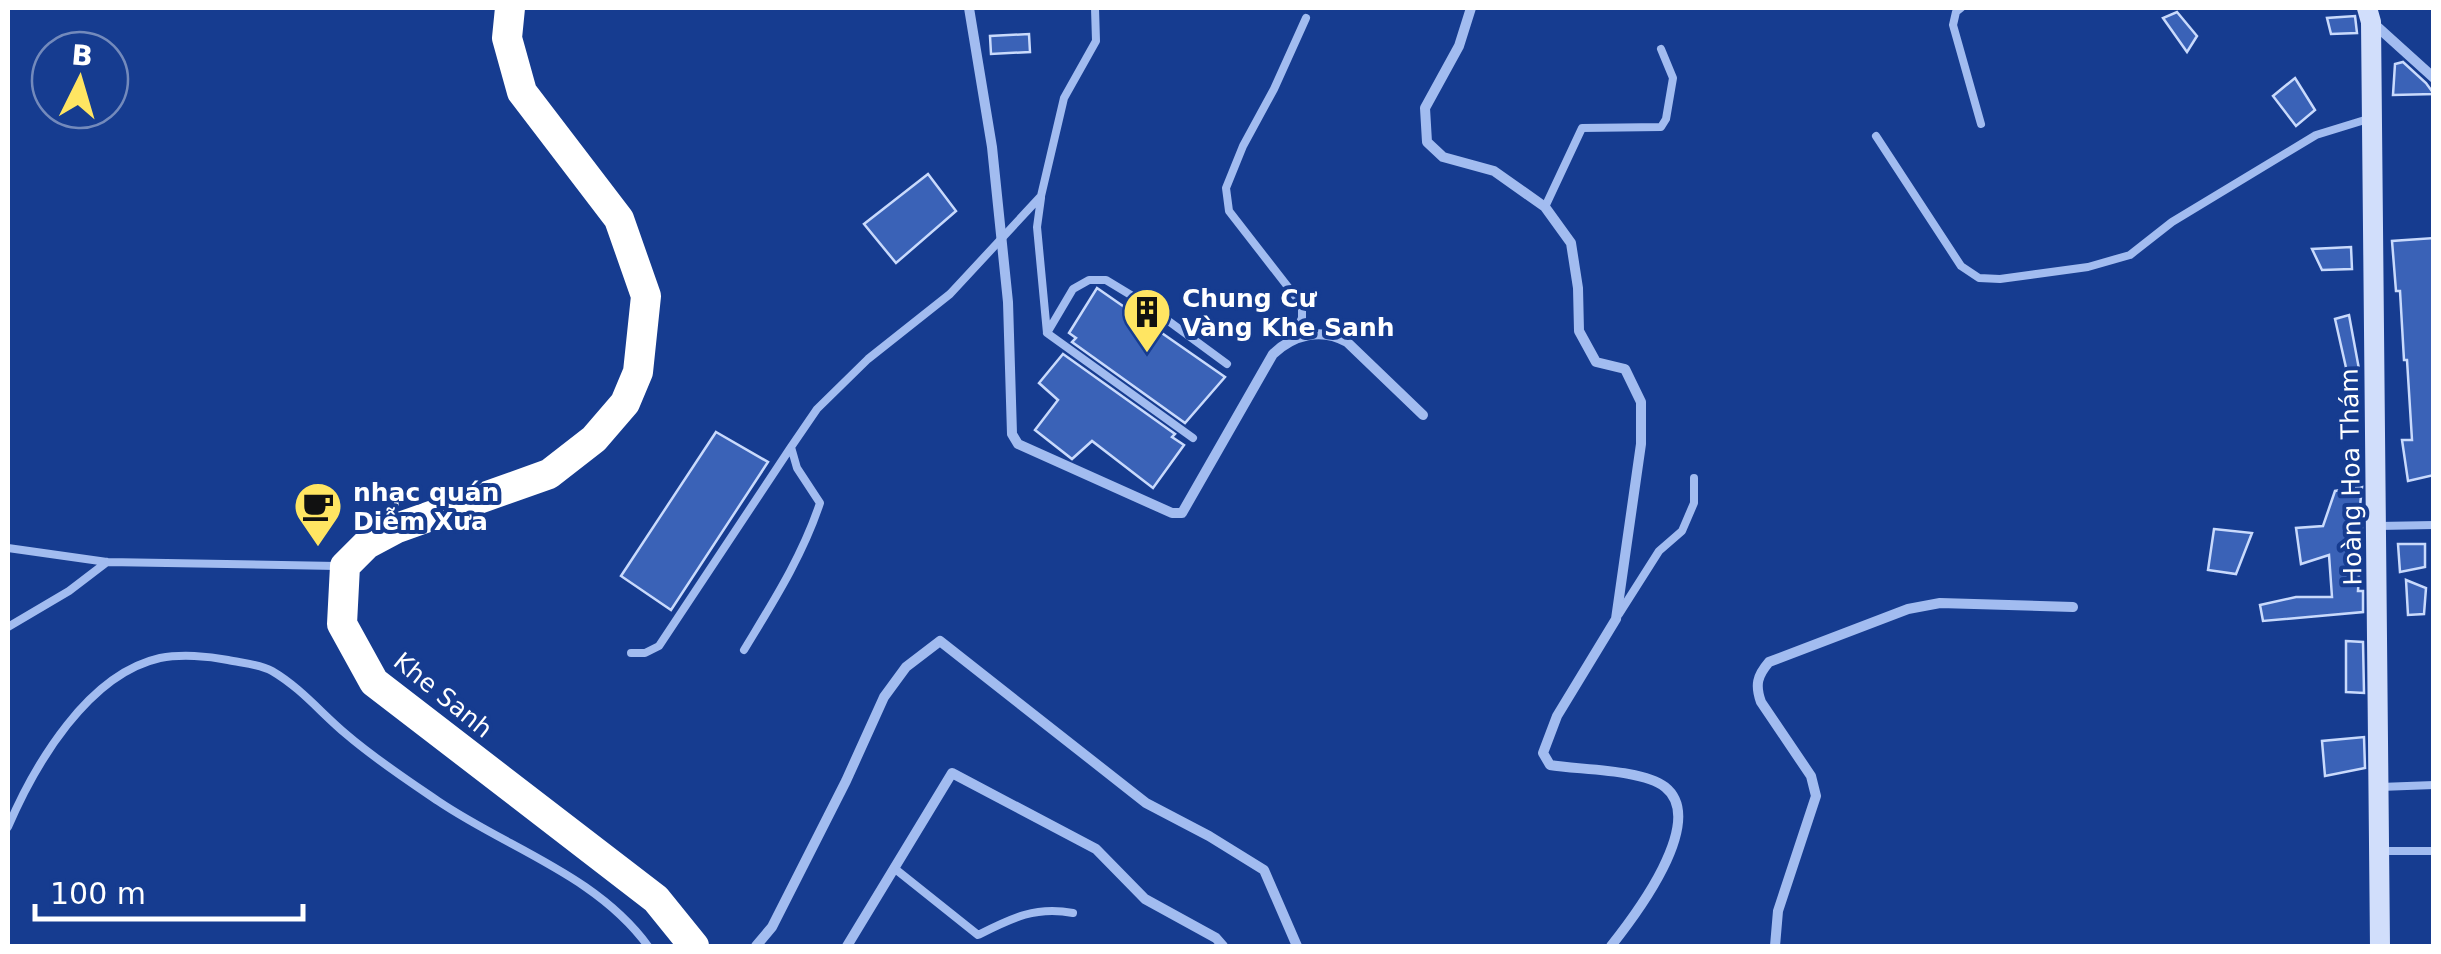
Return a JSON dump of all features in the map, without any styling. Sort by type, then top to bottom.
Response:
[{"type":"highway","points":[[345,566],[366,544],[396,528],[549,474],[594,439],[625,404],[638,372],[646,296],[619,219],[522,92],[507,38],[510,8]]},
{"type":"highway","name":"Khe Sanh","points":[[345,566],[342,624],[374,682],[656,898],[694,946]]},
{"type":"street","points":[[969,8],[992,147],[1002,236],[1012,434],[1018,444],[1172,513],[1182,514],[1266,364],[1294,337],[1331,335],[1346,342],[1423,416]]},
{"type":"street","points":[[1471,8],[1459,46],[1424,108],[1427,142],[1444,157],[1494,171],[1546,207],[1571,243],[1579,331],[1596,362],[1624,369],[1641,402],[1640,444],[1616,619],[1557,716],[1543,752],[1550,765],[1634,775],[1664,786],[1674,799],[1677,819],[1669,861],[1612,946]]},
{"type":"street","points":[[2369,15],[2434,78]]},
{"type":"street","name":"Hoàng Hoa Thám","points":[[2369,15],[2380,946]]},
{"type":"street","points":[[1774,946],[1778,911],[1816,796],[1811,776],[1756,689],[1758,675],[1769,662],[1908,609],[1940,603],[2073,608]]},
{"type":"street","points":[[756,946],[772,928],[884,697],[906,667],[940,641],[1146,803],[1264,870],[1298,946]]},
{"type":"street","points":[[847,946],[952,773],[1096,848],[1145,900],[1216,938],[1222,946]]},
{"type":"lane","points":[[1095,8],[1096,40],[1064,98],[1041,196],[1037,226],[1047,333],[1193,438]]},
{"type":"lane","points":[[1961,8],[1953,25],[1981,124]]},
{"type":"lane","points":[[1294,337],[1302,318],[1302,305],[1229,211],[1226,188],[1242,146],[1274,90],[1306,18]]},
{"type":"lane","points":[[1546,207],[1582,128],[1661,127],[1666,120],[1674,78],[1661,49]]},
{"type":"lane","points":[[1876,136],[1962,266],[1980,278],[2000,278],[2088,268],[2130,255],[2172,222],[2316,135],[2372,118]]},
{"type":"lane","points":[[631,653],[645,653],[659,646],[817,409],[868,359],[950,294],[1041,196]]},
{"type":"lane","points":[[1047,333],[1073,289],[1090,280],[1106,280],[1144,302],[1227,364]]},
{"type":"lane","points":[[744,650],[807,543],[820,503],[796,468],[792,446]]},
{"type":"lane","points":[[1616,619],[1659,551],[1682,531],[1694,503],[1694,478]]},
{"type":"lane","points":[[2377,526],[2434,525]]},
{"type":"lane","points":[[8,548],[107,562],[345,566]]},
{"type":"lane","points":[[8,627],[69,591],[107,562]]},
{"type":"lane","points":[[8,826],[42,761],[80,708],[114,679],[160,658],[210,656],[267,668],[298,688],[346,734],[442,804],[596,893],[648,946]]},
{"type":"lane","points":[[2380,787],[2434,785]]},
{"type":"lane","points":[[2381,850],[2434,851]]},
{"type":"lane","points":[[894,868],[978,935],[1015,917],[1050,909],[1073,914]]},
{"type":"building","points":[[2177,12],[2197,36],[2187,52],[2163,18]]},
{"type":"building","points":[[2355,16],[2357,33],[2331,34],[2327,18]]},
{"type":"building","points":[[1029,34],[1030,52],[991,54],[990,36]]},
{"type":"building","points":[[2403,62],[2434,94],[2393,95],[2395,64]]},
{"type":"building","points":[[2295,78],[2315,110],[2296,126],[2273,96]]},
{"type":"building","points":[[928,174],[956,211],[896,263],[864,224]]},
{"type":"building","points":[[2434,238],[2434,475],[2408,481],[2402,440],[2412,440],[2407,360],[2392,241]]},
{"type":"building","points":[[2351,247],[2352,269],[2322,270],[2312,249]]},
{"type":"building","name":"Chung Cư Vàng Khe Sanh","points":[[1097,288],[1225,377],[1185,423],[1072,342],[1076,338],[1069,333]]},
{"type":"building","points":[[2349,315],[2359,369],[2347,372],[2335,319]]},
{"type":"building","points":[[1063,354],[1175,434],[1172,437],[1184,445],[1153,488],[1092,441],[1072,459],[1035,430],[1058,400],[1039,383]]},
{"type":"building","points":[[716,432],[768,462],[671,610],[621,576]]},
{"type":"building","points":[[2362,487],[2358,591],[2363,591],[2363,612],[2263,621],[2260,605],[2296,597],[2332,597],[2329,555],[2301,564],[2296,528],[2323,526],[2335,491]]},
{"type":"building","points":[[2214,529],[2252,533],[2236,574],[2208,570]]},
{"type":"building","points":[[2398,544],[2425,544],[2425,567],[2400,572]]},
{"type":"building","points":[[2406,580],[2426,588],[2424,614],[2408,615]]},
{"type":"building","points":[[2346,641],[2363,642],[2364,693],[2346,692]]},
{"type":"building","points":[[2364,737],[2365,768],[2325,776],[2322,741]]},
{"type":"place","name":"Chung Cư Vàng Khe Sanh","points":[[1147,354]]},
{"type":"place","name":"nhạc quán Diễm Xưa","points":[[318,548]]}]
